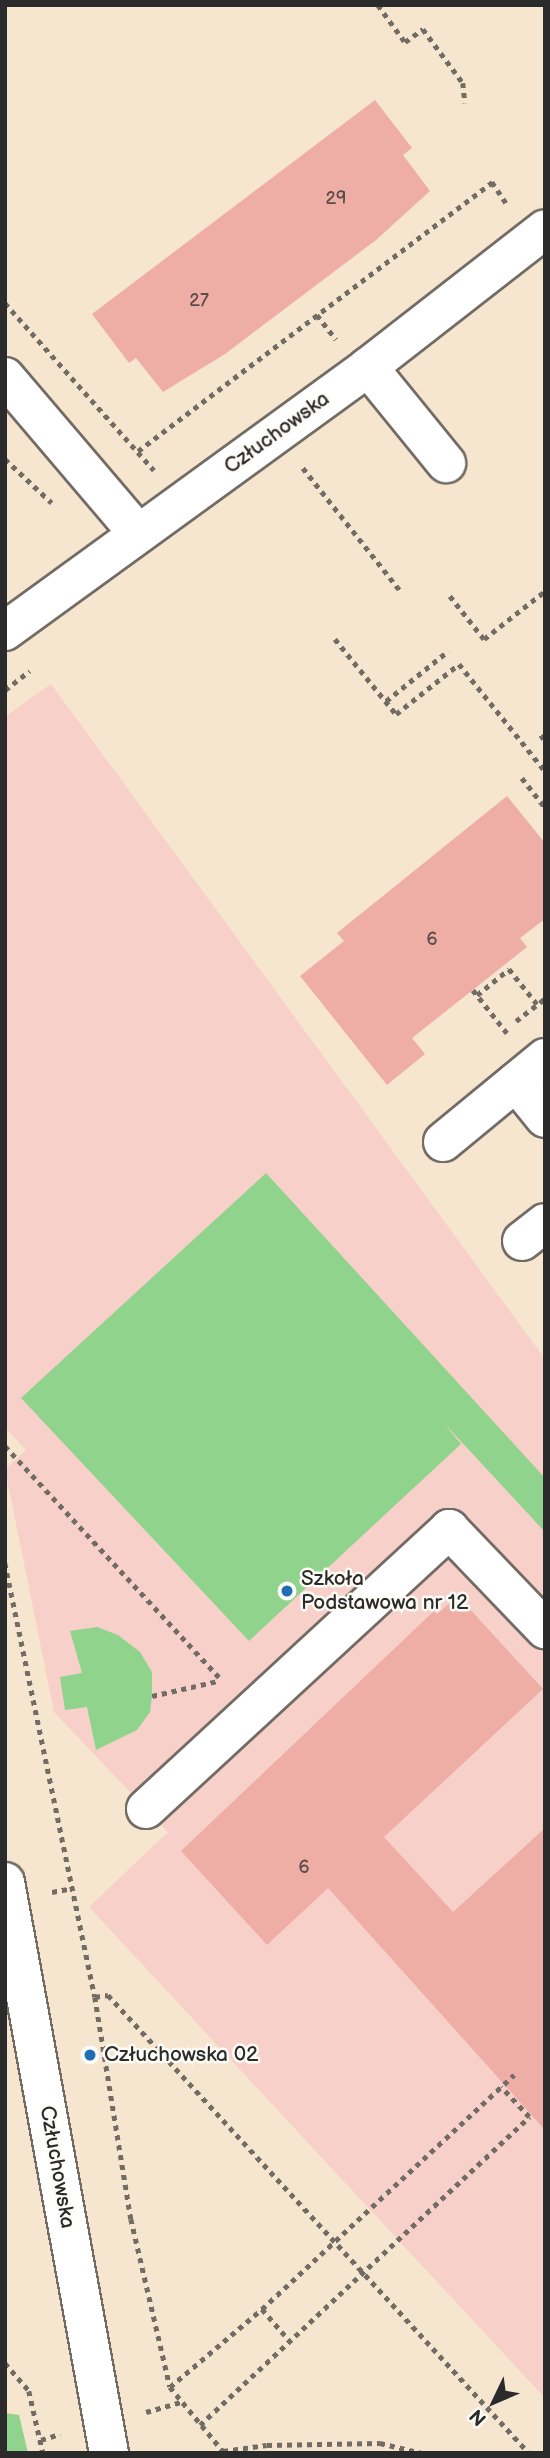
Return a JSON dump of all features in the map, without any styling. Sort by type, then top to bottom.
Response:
[{"type":"street","name":"Człuchowska","points":[[5,631],[138,533],[355,358],[545,229]]},
{"type":"street","points":[[355,358],[446,463]]},
{"type":"street","points":[[5,377],[138,533]]},
{"type":"street","points":[[443,1142],[531,1069],[545,1118]]},
{"type":"street","points":[[146,1809],[449,1529],[545,1629]]},
{"type":"street","name":"Człuchowska","points":[[5,1882],[109,2453]]},
{"type":"path","points":[[378,5],[405,42],[423,29],[463,83],[466,103]]},
{"type":"path","points":[[138,451],[492,182],[510,211]]},
{"type":"path","points":[[5,303],[159,476]]},
{"type":"path","points":[[317,315],[355,358]]},
{"type":"path","points":[[302,467],[402,593]]},
{"type":"path","points":[[450,596],[484,639],[545,591]]},
{"type":"path","points":[[335,639],[396,714],[459,664],[545,772]]},
{"type":"path","points":[[386,702],[448,651]]},
{"type":"path","points":[[541,735],[545,741]]},
{"type":"path","points":[[522,778],[545,807]]},
{"type":"path","points":[[531,1069],[475,992],[509,969],[537,1004]]},
{"type":"path","points":[[505,1030],[545,998]]},
{"type":"path","points":[[5,1446],[250,1711]]},
{"type":"path","points":[[5,1563],[95,1997],[131,2219],[170,2387],[223,2451],[366,2443],[422,2453]]},
{"type":"path","points":[[152,1696],[222,1679]]},
{"type":"path","points":[[95,1997],[108,1995],[529,2453]]},
{"type":"path","points":[[170,2387],[262,2309],[514,2075]]},
{"type":"path","points":[[200,2425],[529,2117],[501,2087]]},
{"type":"path","points":[[262,2309],[289,2340]]},
{"type":"path","points":[[5,2363],[29,2391],[43,2453]]},
{"type":"shaded area","name":"Szkoła Podstawowa nr 12","points":[[51,684],[545,1359],[545,2398],[89,1907],[168,1832],[54,1712],[5,1469],[26,1450],[5,1427],[5,717]]},
{"type":"green space","points":[[266,1173],[545,1478],[545,1532],[443,1422],[461,1444],[249,1641],[21,1398]]},
{"type":"green space","points":[[97,1627],[118,1635],[140,1652],[152,1672],[152,1696],[150,1712],[137,1730],[96,1750],[87,1707],[65,1710],[60,1677],[82,1673],[70,1631]]},
{"type":"green space","points":[[5,2413],[19,2415],[28,2453],[5,2453]]},
{"type":"building","points":[[375,100],[412,148],[403,155],[430,191],[376,240],[225,354],[163,392],[136,358],[129,363],[92,314]]},
{"type":"building","points":[[507,796],[545,843],[545,919],[520,938],[527,947],[412,1038],[425,1054],[387,1085],[300,976],[344,941],[337,933]]},
{"type":"building","points":[[458,1596],[543,1689],[384,1837],[453,1912],[545,1828],[545,2130],[328,1888],[267,1945],[181,1851],[434,1611],[437,1614]]},
{"type":"place","name":"Szkoła Podstawowa nr 12","points":[[287,1591]]},
{"type":"place","name":"Człuchowska 02","points":[[90,2055]]}]
